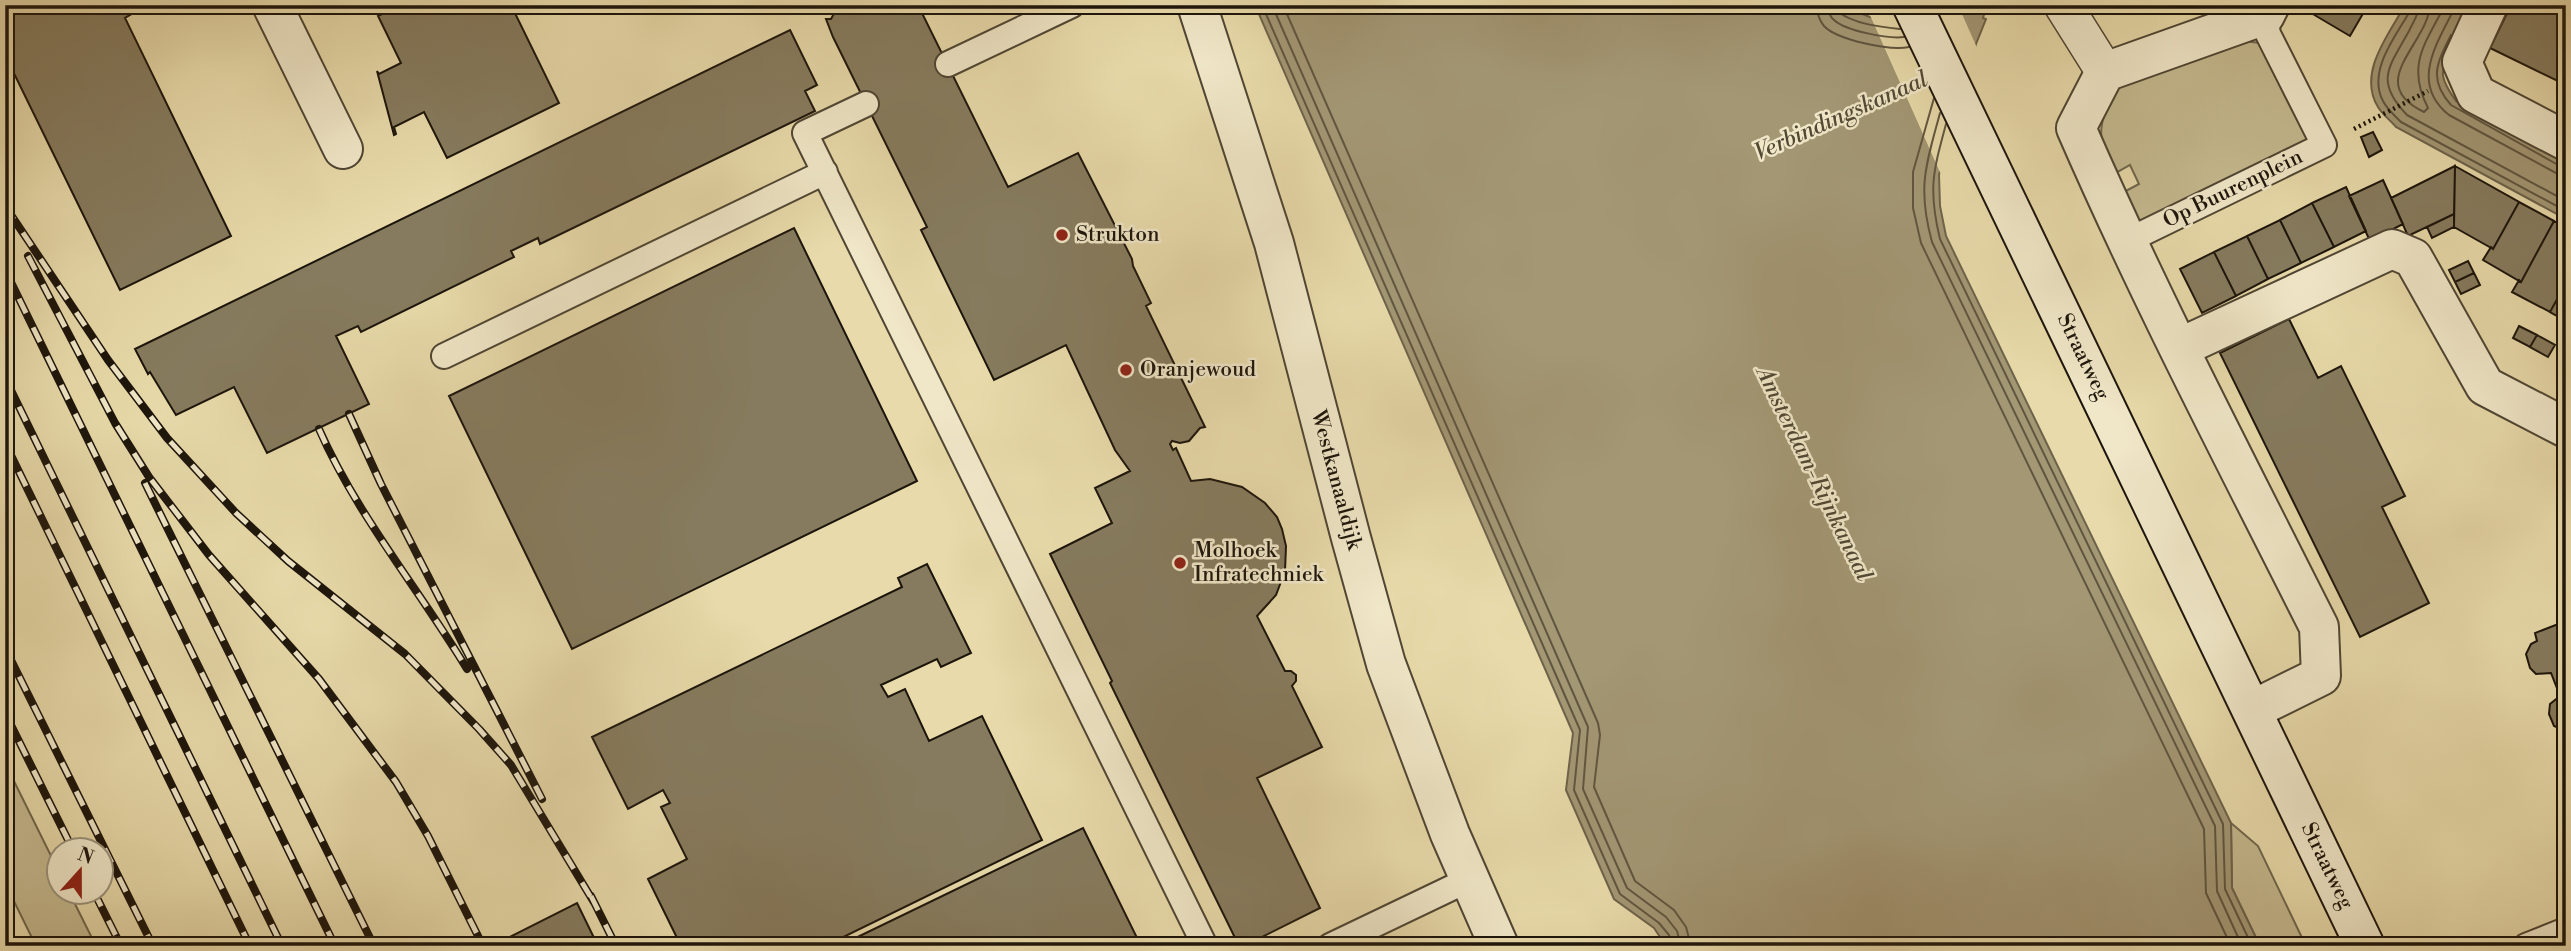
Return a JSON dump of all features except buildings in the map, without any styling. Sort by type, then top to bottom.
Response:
[{"type":"street","points":[[272,5],[343,149]]},
{"type":"street","name":"Westkanaaldijk","points":[[1198,5],[1274,243],[1386,664],[1432,790],[1499,946]]},
{"type":"street","name":"Straatweg","points":[[1912,5],[2365,946]]},
{"type":"street","points":[[2063,5],[2105,72],[2076,128],[2179,348],[2319,627],[2321,676],[2252,710]]},
{"type":"street","points":[[2488,5],[2462,62],[2476,94],[2566,141]]},
{"type":"street","name":"Op Buurenplein","points":[[2105,72],[2267,10]]},
{"type":"street","points":[[2179,348],[2392,249],[2413,258],[2485,386],[2566,428]]},
{"type":"lane","points":[[948,65],[1072,5]]},
{"type":"lane","name":"Op Buurenplein","points":[[2134,255],[2324,145],[2268,34],[2267,10]]},
{"type":"lane","points":[[866,104],[805,134],[1205,946]]},
{"type":"lane","points":[[444,356],[825,172]]},
{"type":"lane","points":[[1330,946],[1470,879]]},
{"type":"lane","points":[[2526,946],[2566,930]]},
{"type":"path","points":[[2379,116],[2435,87]]},
{"type":"shaded area","points":[[2244,41],[2260,43],[2313,140],[2144,222],[2135,219],[2122,193],[2139,184],[2130,165],[2112,175],[2102,140],[2103,120],[2111,99],[2119,87]]},
{"type":"shaded area","points":[[5,763],[46,846],[46,906],[76,906],[96,946],[36,946],[5,883]]},
{"type":"shaded area","points":[[2231,823],[2258,846],[2306,946],[2260,946],[2232,888]]},
{"type":"water","points":[[1255,5],[1839,5],[1870,17],[1900,22],[1935,5],[1987,5],[1983,18],[1986,19],[1976,44],[1939,175],[1940,206],[1946,236],[2231,823],[2232,888],[2260,946],[1666,946],[1654,928],[1614,899],[1566,790],[1573,733]]},
{"type":"water","points":[[2405,5],[2474,5],[2443,69],[2448,90],[2456,101],[2566,161],[2566,219],[2396,127],[2380,110],[2372,94],[2373,67],[2384,41]]},
{"type":"pier","points":[[1930,5],[1958,5],[1978,50],[1943,179],[1869,13],[1900,19]]},
{"type":"railway","points":[[5,206],[108,360],[167,438],[236,513],[288,561],[405,654],[479,729],[511,765],[595,904]]},
{"type":"railway","points":[[28,256],[115,423],[149,477],[209,555],[319,679],[396,782],[428,836],[483,946]]},
{"type":"railway","points":[[5,270],[335,946]]},
{"type":"railway","points":[[5,378],[282,946]]},
{"type":"railway","points":[[349,414],[381,484],[542,799]]},
{"type":"railway","points":[[319,429],[351,491],[467,669]]},
{"type":"railway","points":[[5,443],[250,946]]},
{"type":"railway","points":[[145,483],[374,946]]},
{"type":"railway","points":[[5,648],[153,946]]},
{"type":"railway","points":[[5,713],[66,836]]},
{"type":"railway","points":[[591,896],[616,946]]},
{"type":"railway","points":[[101,906],[121,946]]},
{"type":"place","name":"Strukton","points":[[1062,235]]},
{"type":"place","name":"Oranjewoud","points":[[1126,370]]},
{"type":"place","name":"Molhoek Infratechniek","points":[[1180,563]]},
{"type":"water label","name":"Verbindingskanaal","points":[[1841,116]]},
{"type":"water label","name":"Amsterdam-Rijnkanaal","points":[[1814,474]]}]
